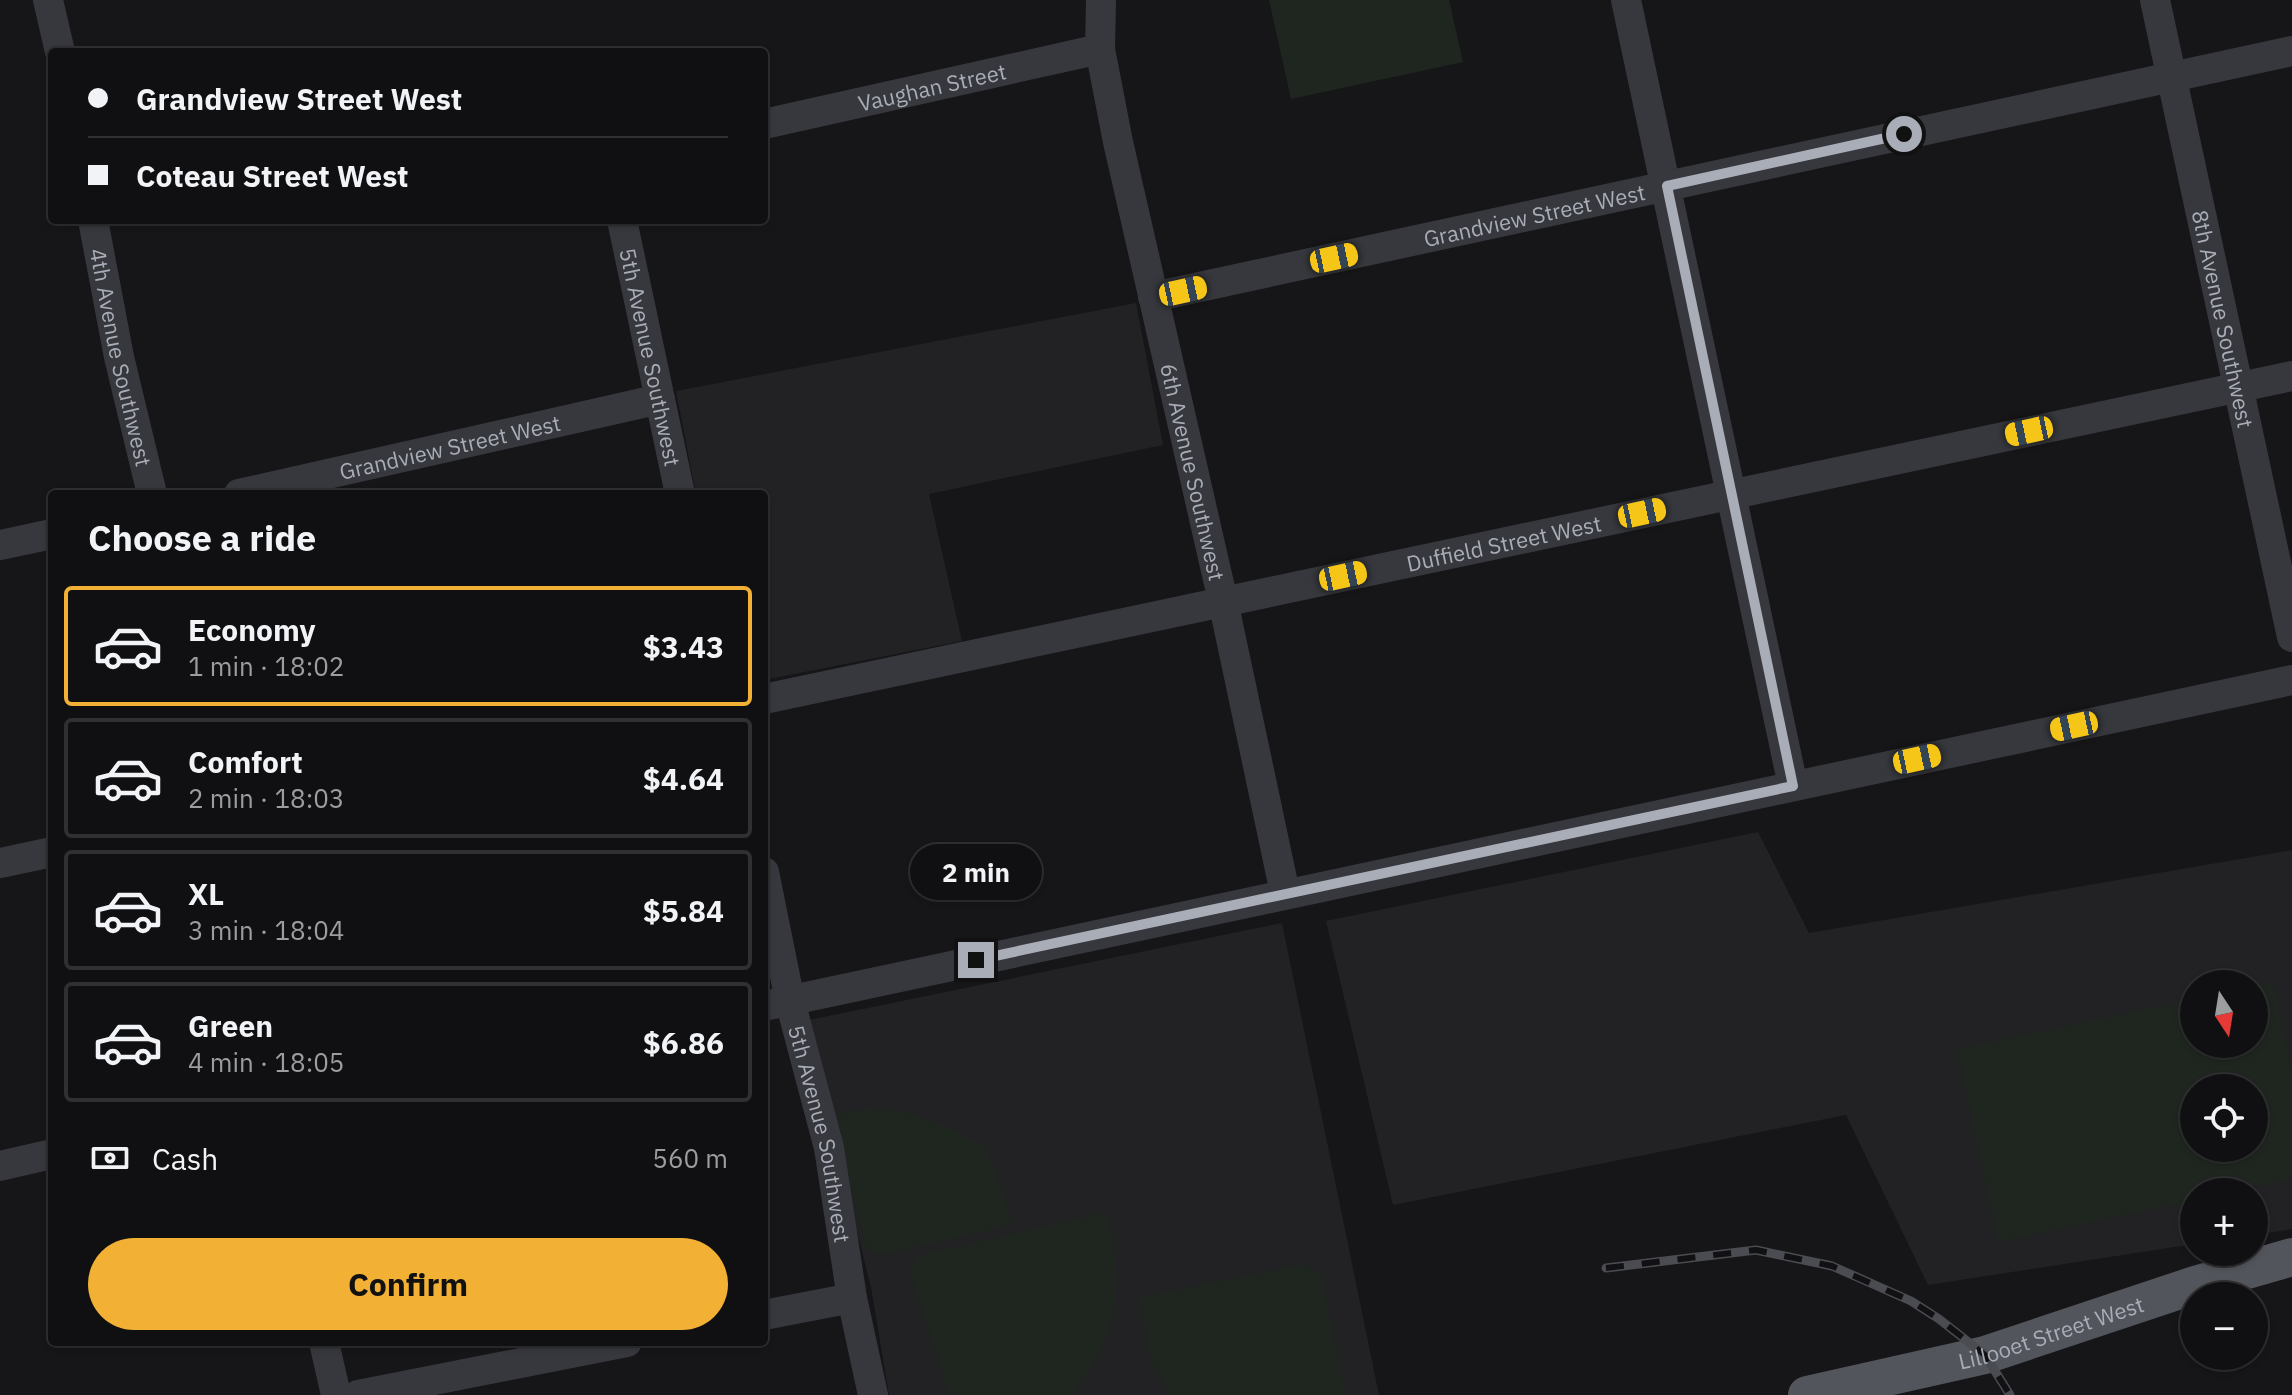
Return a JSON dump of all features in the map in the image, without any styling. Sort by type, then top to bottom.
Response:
[{"type":"main road","name":"Lillooet Street West","points":[[1807,1395],[1985,1355],[2195,1285],[2292,1257]]},
{"type":"street","points":[[48,0],[59,48]]},
{"type":"street","name":"6th Avenue Southwest","points":[[1101,0],[1100,49],[1285,893]]},
{"type":"street","points":[[1626,0],[1793,786]]},
{"type":"street","name":"8th Avenue Southwest","points":[[2155,0],[2292,637]]},
{"type":"street","name":"Vaughan Street","points":[[768,123],[1100,49]]},
{"type":"street","name":"Grandview Street West","points":[[1153,297],[2292,51]]},
{"type":"street","name":"4th Avenue Southwest","points":[[94,224],[119,357],[151,490]]},
{"type":"street","name":"5th Avenue Southwest","points":[[623,224],[679,490]]},
{"type":"street","name":"Duffield Street West","points":[[768,698],[2292,376]]},
{"type":"street","name":"Grandview Street West","points":[[257,490],[660,399]]},
{"type":"street","points":[[0,545],[48,535]]},
{"type":"street","points":[[777,1004],[2292,680]]},
{"type":"street","points":[[0,863],[48,853]]},
{"type":"street","name":"5th Avenue Southwest","points":[[768,913],[777,1004],[829,1148],[852,1298],[873,1395]]},
{"type":"street","points":[[0,1166],[48,1155]]},
{"type":"street","points":[[768,1314],[852,1298]]},
{"type":"street","points":[[325,1346],[336,1395]]},
{"type":"street","points":[[358,1395],[607,1346]]},
{"type":"shaded area","points":[[1269,0],[1449,0],[1463,62],[1291,99]]},
{"type":"shaded area","points":[[1136,303],[1163,445],[929,494],[962,641],[768,679],[768,490],[695,490],[676,391]]},
{"type":"shaded area","points":[[1758,832],[1809,933],[2292,850],[2292,1229],[2268,1233],[2268,1178],[2180,1178],[2180,1246],[1928,1285],[1846,1115],[1393,1205],[1326,921]]},
{"type":"shaded area","points":[[1282,923],[1379,1395],[889,1395],[871,1287],[804,1021]]},
{"type":"shaded area","points":[[2273,982],[2292,1074],[2292,1179],[2268,1184],[2268,1178],[2180,1178],[2180,1203],[1998,1242],[1957,1049],[2180,1002],[2180,1058],[2268,1058],[2268,983]]},
{"type":"shaded area","points":[[869,1108],[906,1113],[945,1125],[984,1146],[1000,1182],[1012,1225],[882,1255],[867,1251],[831,1116]]},
{"type":"shaded area","points":[[1106,1212],[1116,1263],[1114,1308],[1100,1351],[1071,1395],[950,1395],[912,1280],[910,1270],[915,1258]]},
{"type":"shaded area","points":[[1305,1264],[1321,1274],[1345,1395],[1169,1395],[1150,1358],[1140,1297]]},
{"type":"railway","points":[[1606,1268],[1756,1250],[1832,1266],[1911,1301],[1939,1319],[1985,1355],[2010,1395]]},
{"type":"route","points":[[976,960],[1793,786],[1667,186],[1904,134]]}]
